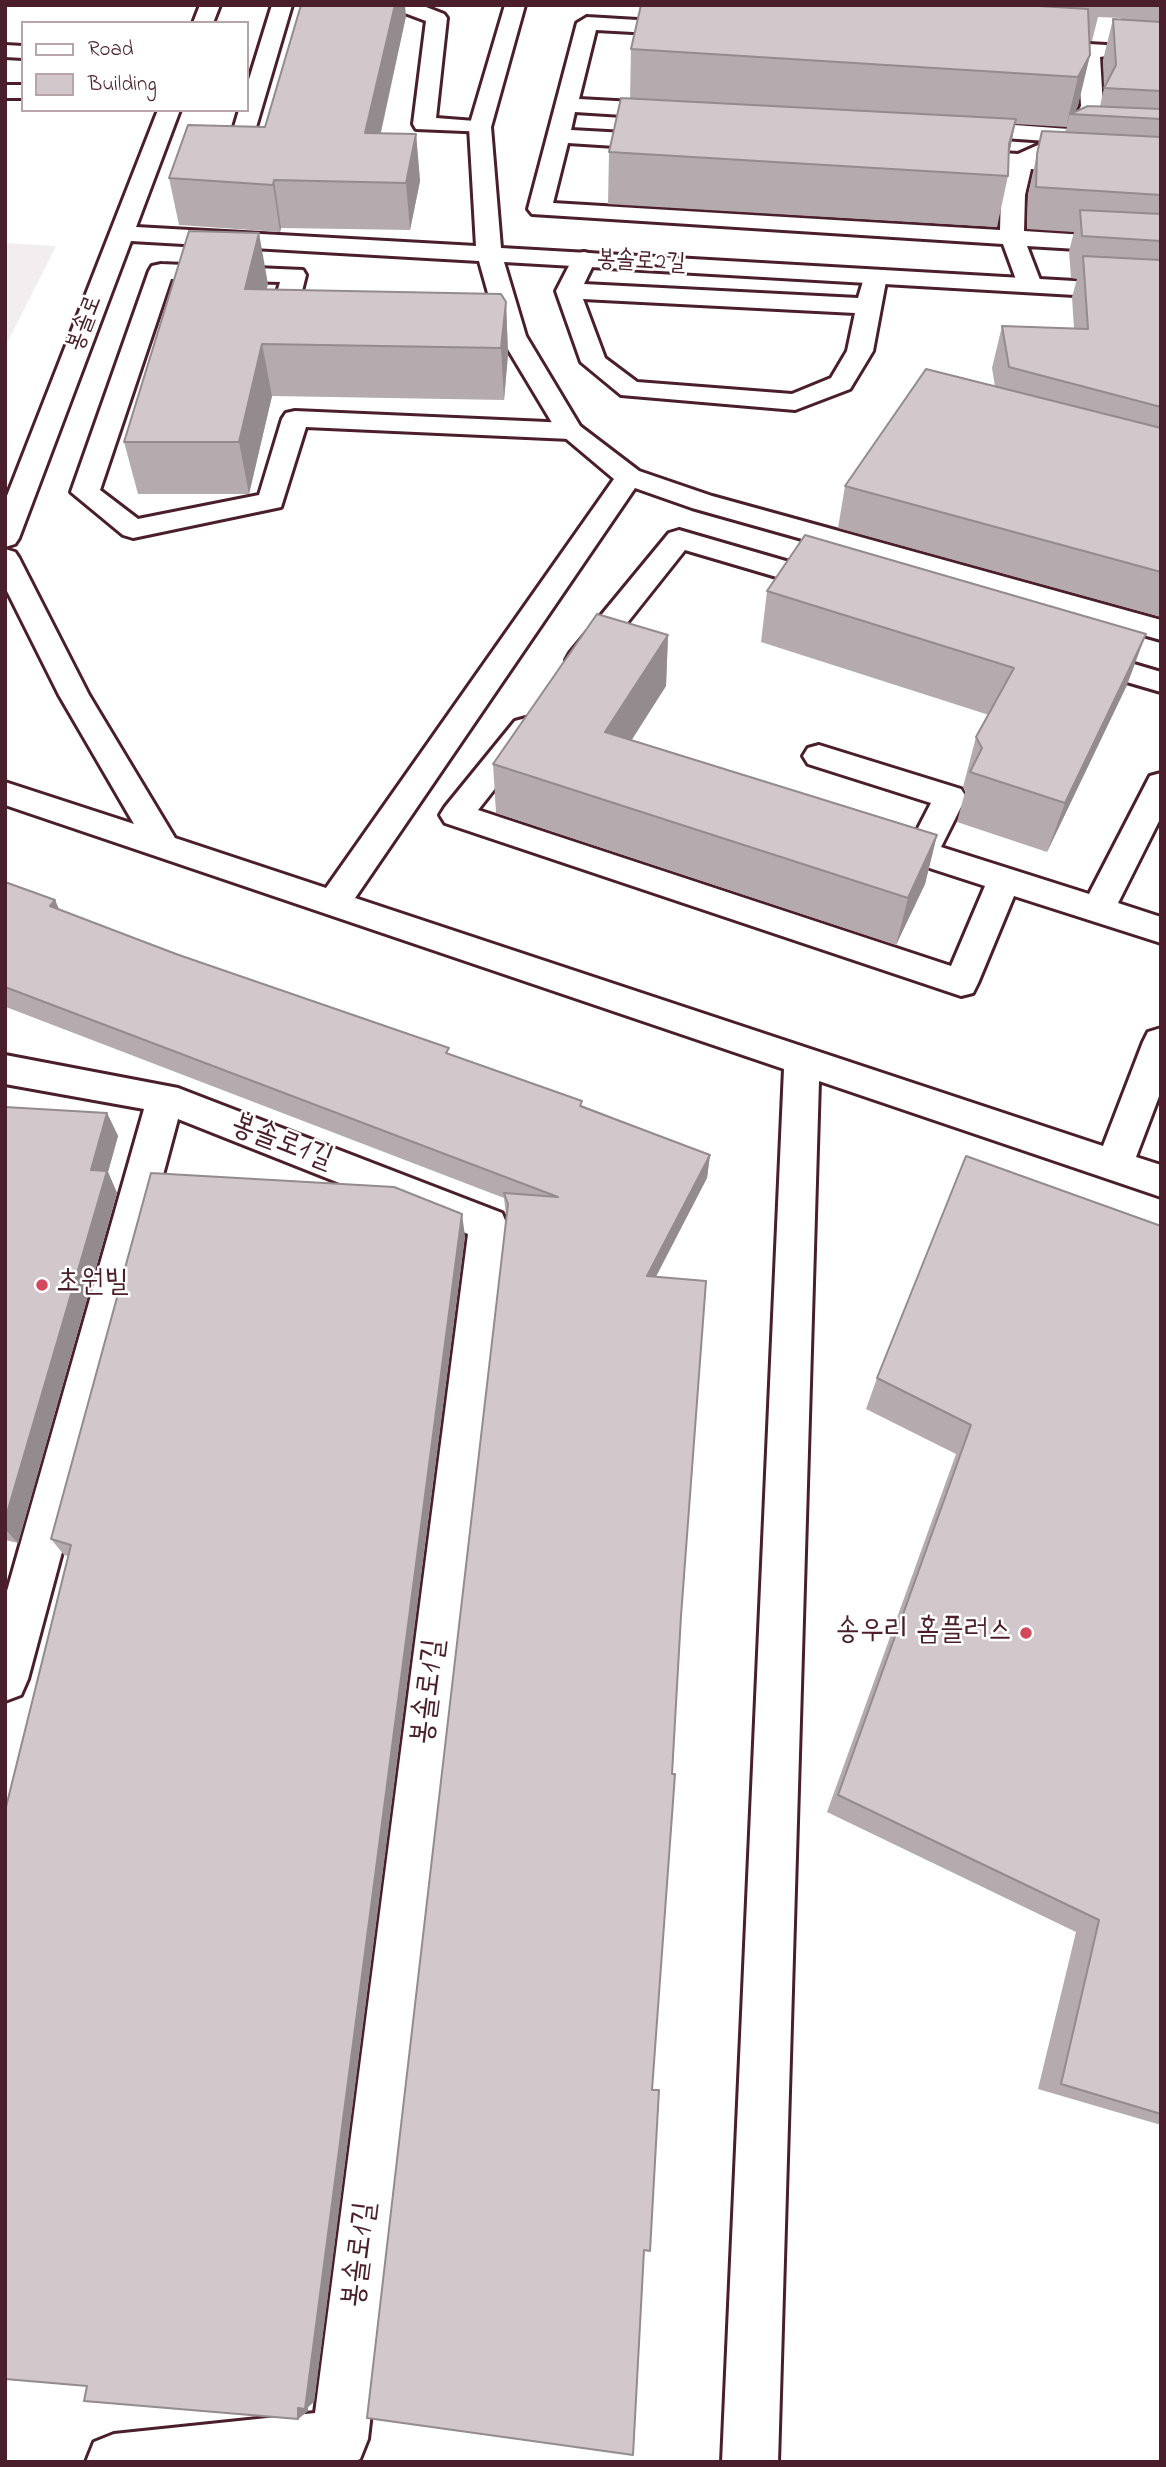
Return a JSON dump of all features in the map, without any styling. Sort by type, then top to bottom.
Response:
[{"type":"street","points":[[238,151],[282,5]]},
{"type":"street","points":[[401,5],[437,18],[424,124],[412,149]]},
{"type":"street","points":[[515,5],[480,127],[489,254],[499,335],[570,431],[629,477],[702,502],[1161,630]]},
{"type":"street","points":[[710,30],[587,23],[540,209],[1161,247]]},
{"type":"street","points":[[1030,285],[1012,238],[1013,195],[1022,161],[1076,135],[1092,106],[1097,51],[1103,24]]},
{"type":"street","points":[[1062,49],[1133,52]]},
{"type":"street","points":[[566,105],[691,112]]},
{"type":"street","name":"봉솔로","points":[[5,538],[168,112]]},
{"type":"street","points":[[424,124],[480,127]]},
{"type":"street","points":[[939,127],[1161,142]]},
{"type":"street","points":[[559,136],[681,143]]},
{"type":"street","points":[[940,157],[1161,170]]},
{"type":"street","name":"봉솔로2길","points":[[121,233],[1161,293]]},
{"type":"street","points":[[584,259],[568,292],[594,362],[630,389],[795,402],[841,383],[860,351],[875,276]]},
{"type":"street","points":[[321,331],[280,330],[294,275],[161,271],[85,492],[133,529],[271,501],[295,419],[570,431]]},
{"type":"street","points":[[568,292],[869,306]]},
{"type":"street","points":[[333,904],[629,477]]},
{"type":"street","points":[[853,591],[679,539],[456,815],[961,983],[1004,880]]},
{"type":"street","points":[[5,558],[74,695],[163,846]]},
{"type":"street","points":[[1054,650],[1161,682]]},
{"type":"street","points":[[819,755],[950,797],[922,853]]},
{"type":"street","points":[[1098,910],[1161,784]]},
{"type":"street","points":[[5,793],[1161,1181]]},
{"type":"street","points":[[857,833],[1161,930]]},
{"type":"street","points":[[1114,1166],[1161,1042]]},
{"type":"street","points":[[750,2462],[802,1060]]},
{"type":"street","name":"봉솔로1길","points":[[5,1069],[164,1098],[488,1225],[340,2439],[114,2462]]},
{"type":"street","points":[[5,1679],[164,1098]]},
{"type":"shaded area","points":[[5,243],[56,246],[5,347]]},
{"type":"building","points":[[301,5],[395,5],[365,133],[416,134],[406,183],[274,180],[273,185],[169,178],[188,125],[265,127]]},
{"type":"building","points":[[641,5],[1023,5],[1088,9],[1090,55],[1078,77],[631,49]]},
{"type":"building","points":[[1113,19],[1161,22],[1161,91],[1104,88],[1116,65]]},
{"type":"building","points":[[621,98],[1016,119],[1009,144],[1008,176],[609,152]]},
{"type":"building","points":[[1088,106],[1161,109],[1161,119],[1070,114]]},
{"type":"building","points":[[1042,131],[1161,137],[1161,195],[1036,187],[1037,154]]},
{"type":"building","points":[[1080,210],[1161,214],[1161,241],[1082,236]]},
{"type":"building","points":[[189,231],[259,233],[245,289],[501,294],[506,302],[501,348],[262,344],[239,442],[124,442]]},
{"type":"building","points":[[1083,256],[1161,260],[1161,407],[1009,367],[1002,326],[1088,329]]},
{"type":"building","points":[[926,369],[1161,428],[1161,572],[845,486]]},
{"type":"building","points":[[805,535],[1146,634],[1065,803],[970,772],[982,748],[976,737],[1014,668],[767,591]]},
{"type":"building","points":[[597,614],[668,635],[605,732],[937,835],[908,898],[493,764]]},
{"type":"building","points":[[5,882],[55,900],[50,906],[176,954],[449,1048],[446,1053],[582,1101],[580,1106],[710,1155],[647,1276],[706,1281],[681,1616],[672,1774],[675,1774],[652,2090],[659,2090],[650,2251],[644,2250],[633,2455],[367,2418],[508,1204],[504,1193],[558,1197],[5,987]]},
{"type":"building","points":[[5,1107],[107,1113],[91,1170],[107,1171],[5,1520]]},
{"type":"building","name":"송우리 홈플러스","points":[[966,1156],[1161,1226],[1161,2114],[1061,2084],[1099,1920],[838,1795],[971,1425],[877,1378]]},
{"type":"building","points":[[151,1173],[394,1187],[462,1214],[305,2409],[298,2408],[298,2419],[84,2401],[87,2386],[5,2379],[5,1811],[71,1545],[51,1539]]},
{"type":"place","name":"초원빌","points":[[42,1285]]},
{"type":"place","name":"송우리 홈플러스","points":[[1026,1633]]}]
